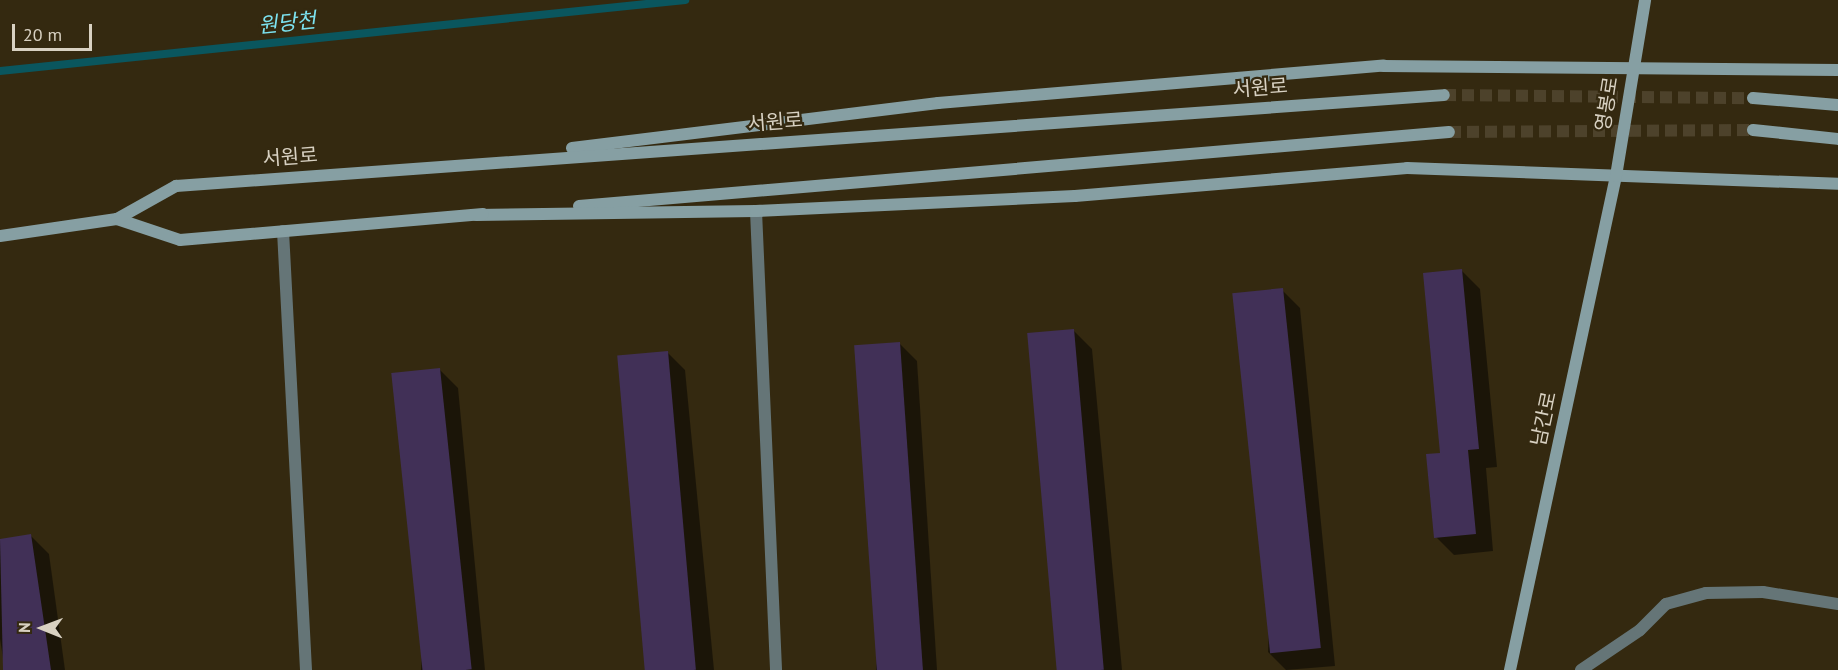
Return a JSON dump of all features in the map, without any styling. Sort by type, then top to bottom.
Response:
[{"type":"main road","name":"영봉로","points":[[1616,176],[1645,0]]},
{"type":"main road","points":[[489,161],[622,141],[938,103],[1372,67],[1838,70]]},
{"type":"main road","name":"서원로","points":[[0,236],[117,219],[176,186],[489,161],[1444,95]]},
{"type":"main road","points":[[1753,98],[1838,105]]},
{"type":"main road","points":[[1753,130],[1838,139]]},
{"type":"main road","name":"서원로","points":[[117,219],[180,240],[1449,132]]},
{"type":"main road","points":[[476,215],[756,211],[1075,196],[1407,168],[1838,184]]},
{"type":"main road","name":"남간로","points":[[1510,670],[1616,176]]},
{"type":"street","points":[[756,211],[776,670]]},
{"type":"street","points":[[283,231],[306,670]]},
{"type":"street","points":[[1581,670],[1640,630],[1666,604],[1706,593],[1763,592],[1838,604]]},
{"type":"building","points":[[1462,269],[1479,449],[1468,450],[1476,534],[1434,538],[1426,454],[1440,453],[1423,273]]},
{"type":"building","points":[[1283,288],[1321,648],[1270,653],[1232,293]]},
{"type":"building","points":[[1074,329],[1104,670],[1057,670],[1027,333]]},
{"type":"building","points":[[900,342],[923,670],[877,670],[854,345]]},
{"type":"building","points":[[668,351],[696,670],[645,670],[617,355]]},
{"type":"building","points":[[440,368],[472,669],[422,670],[391,373]]},
{"type":"building","points":[[31,534],[51,670],[3,670],[0,539]]},
{"type":"waterway","name":"원당천","points":[[0,71],[685,0]]},
{"type":"tunnel","points":[[1444,95],[1753,98]]},
{"type":"tunnel","points":[[1449,132],[1753,130]]}]
